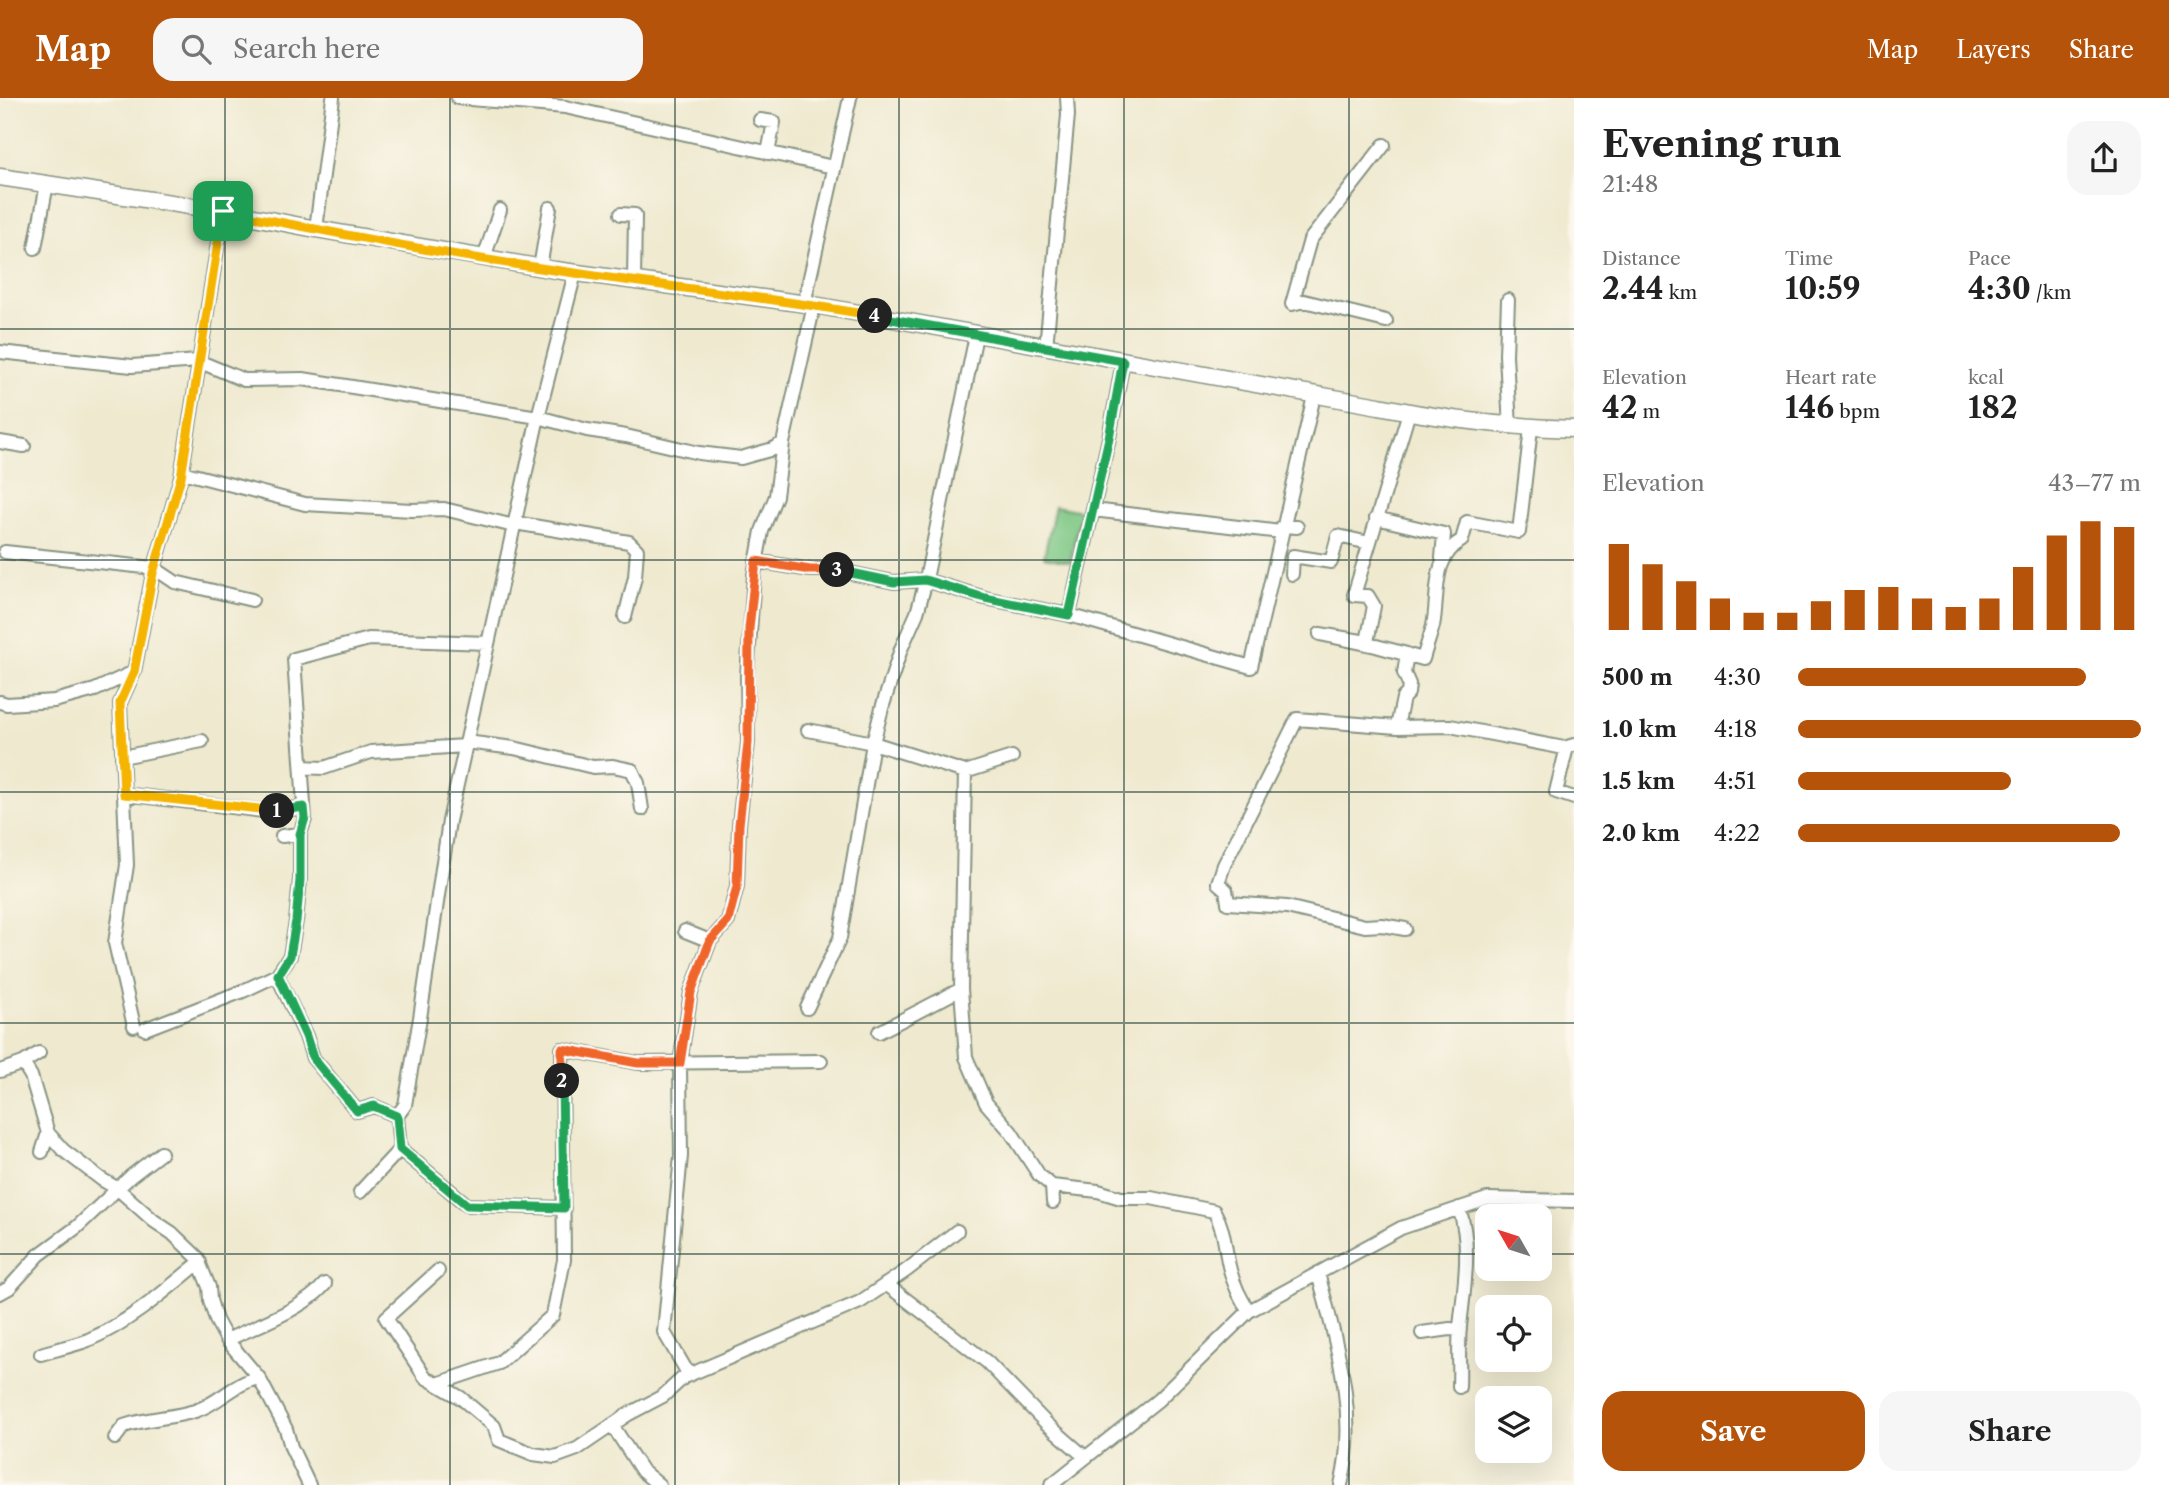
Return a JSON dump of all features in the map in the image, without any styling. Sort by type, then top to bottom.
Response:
[{"type":"main road","points":[[0,177],[223,211],[540,268],[809,304],[1444,419],[1510,427],[1574,429]]},
{"type":"street","points":[[316,229],[333,98]]},
{"type":"street","points":[[458,98],[565,107],[833,167]]},
{"type":"street","points":[[689,1375],[664,1332],[681,1156],[680,1063],[691,992],[710,941],[728,921],[737,886],[739,825],[748,743],[749,629],[756,561],[762,531],[776,496],[783,443],[833,167],[850,98]]},
{"type":"street","points":[[1046,347],[1068,115],[1067,98]]},
{"type":"street","points":[[760,120],[774,122],[768,153]]},
{"type":"street","points":[[1384,145],[1310,240],[1292,304],[1304,301],[1386,321]]},
{"type":"street","points":[[35,248],[47,184]]},
{"type":"street","points":[[540,268],[551,208]]},
{"type":"street","points":[[484,258],[500,210]]},
{"type":"street","points":[[223,211],[182,472],[154,568],[134,672],[120,703],[127,865],[115,943],[139,1027],[243,992],[278,975],[290,956],[300,880],[300,834],[305,818],[294,659],[369,639],[488,643]]},
{"type":"street","points":[[621,214],[635,215],[634,281]]},
{"type":"street","points":[[564,1208],[467,1205],[400,1149],[397,1116],[405,1105],[421,1018],[449,821],[465,744],[538,417],[575,273]]},
{"type":"street","points":[[1508,300],[1506,355],[1510,427]]},
{"type":"street","points":[[807,1008],[840,938],[873,744],[901,649],[917,613],[976,335]]},
{"type":"street","points":[[0,352],[132,366],[198,360],[244,380],[303,379],[538,417],[699,453],[741,458],[773,449],[783,443]]},
{"type":"street","points":[[1069,615],[1123,361]]},
{"type":"street","points":[[756,561],[810,570],[836,570],[894,582],[925,580],[985,598],[1069,615],[1251,667],[1314,396]]},
{"type":"street","points":[[1397,727],[1403,698],[1408,693],[1409,684],[1404,673],[1407,654],[1320,634],[1367,642],[1374,606],[1368,596],[1354,595],[1409,412]]},
{"type":"street","points":[[1441,562],[1452,546],[1462,540],[1467,522],[1519,532],[1531,428]]},
{"type":"street","points":[[0,442],[24,446]]},
{"type":"street","points":[[182,472],[305,503],[412,510],[444,509],[514,525],[629,542],[637,550],[635,577],[625,617]]},
{"type":"street","points":[[1093,510],[1282,529],[1297,527]]},
{"type":"street","points":[[1376,518],[1444,534],[1433,626],[1423,659],[1376,646]]},
{"type":"street","points":[[1292,575],[1293,556],[1331,562],[1338,536],[1368,543]]},
{"type":"street","points":[[5,552],[154,568],[175,582],[252,600]]},
{"type":"street","points":[[0,702],[7,704],[54,701],[95,690],[134,672]]},
{"type":"street","points":[[1405,929],[1382,925],[1365,926],[1287,907],[1228,903],[1226,890],[1218,883],[1224,865],[1297,719],[1397,727],[1450,726],[1571,746],[1556,792],[1574,798]]},
{"type":"street","points":[[808,730],[873,744],[965,772],[1012,757]]},
{"type":"street","points":[[122,757],[202,741]]},
{"type":"street","points":[[302,767],[324,768],[371,752],[465,744],[514,748],[593,767],[613,766],[632,771],[638,783],[642,808]]},
{"type":"street","points":[[965,772],[961,989],[966,1057],[986,1103],[1011,1132],[1039,1175],[1052,1186],[1098,1191],[1121,1198],[1151,1198],[1214,1211],[1222,1225],[1230,1268],[1239,1295],[1249,1311]]},
{"type":"street","points":[[124,794],[272,812],[304,807]]},
{"type":"street","points":[[282,836],[300,834]]},
{"type":"street","points":[[685,931],[710,941]]},
{"type":"street","points":[[278,975],[313,1058],[337,1089],[357,1111],[374,1106],[397,1116]]},
{"type":"street","points":[[879,1032],[961,989]]},
{"type":"street","points":[[437,1384],[499,1363],[553,1315],[564,1260],[562,1049],[638,1063],[821,1061]]},
{"type":"street","points":[[0,1071],[23,1063],[39,1053]]},
{"type":"street","points":[[23,1063],[31,1076],[48,1133],[63,1150],[118,1189],[184,1243],[200,1262],[216,1320],[227,1340],[259,1378],[286,1429],[291,1447],[309,1485]]},
{"type":"street","points":[[42,1152],[48,1133]]},
{"type":"street","points":[[360,1192],[400,1149]]},
{"type":"street","points":[[0,1293],[9,1288],[39,1255],[77,1227],[161,1153]]},
{"type":"street","points":[[1052,1186],[1053,1202]]},
{"type":"street","points":[[1051,1485],[1158,1400],[1249,1311],[1318,1273],[1401,1228],[1487,1199],[1574,1201]]},
{"type":"street","points":[[1459,1208],[1465,1227],[1466,1269],[1460,1330],[1459,1387]]},
{"type":"street","points":[[438,1271],[386,1318],[425,1377],[461,1398],[494,1426],[499,1440],[533,1454],[555,1457],[577,1449],[627,1415],[663,1396],[689,1375],[860,1302],[957,1231]]},
{"type":"street","points":[[41,1354],[87,1340],[110,1328],[157,1299],[200,1262]]},
{"type":"street","points":[[1318,1273],[1339,1351],[1348,1415],[1341,1485]]},
{"type":"street","points":[[227,1340],[293,1309],[319,1292],[325,1284]]},
{"type":"street","points":[[886,1284],[987,1362],[1046,1423],[1085,1457]]},
{"type":"street","points":[[1422,1333],[1460,1330]]},
{"type":"street","points":[[115,1438],[124,1426],[197,1411],[230,1393],[246,1380],[259,1378]]},
{"type":"street","points":[[612,1425],[642,1471],[659,1485]]},
{"type":"green space","points":[[1055,506],[1081,511],[1070,562],[1044,557]]},
{"type":"route","points":[[223,211],[555,270],[814,305],[1123,361],[1109,438],[1069,615],[985,598],[925,580],[894,582],[836,570],[810,570],[756,561],[749,629],[748,743],[739,825],[737,886],[728,921],[710,941],[691,992],[680,1063],[638,1063],[562,1049],[564,1208],[467,1205],[400,1149],[397,1116],[374,1106],[357,1111],[313,1058],[278,975],[290,956],[296,921],[300,880],[300,834],[305,818],[304,807],[272,812],[124,794],[120,703],[134,672],[153,573],[181,477],[223,211]]}]
